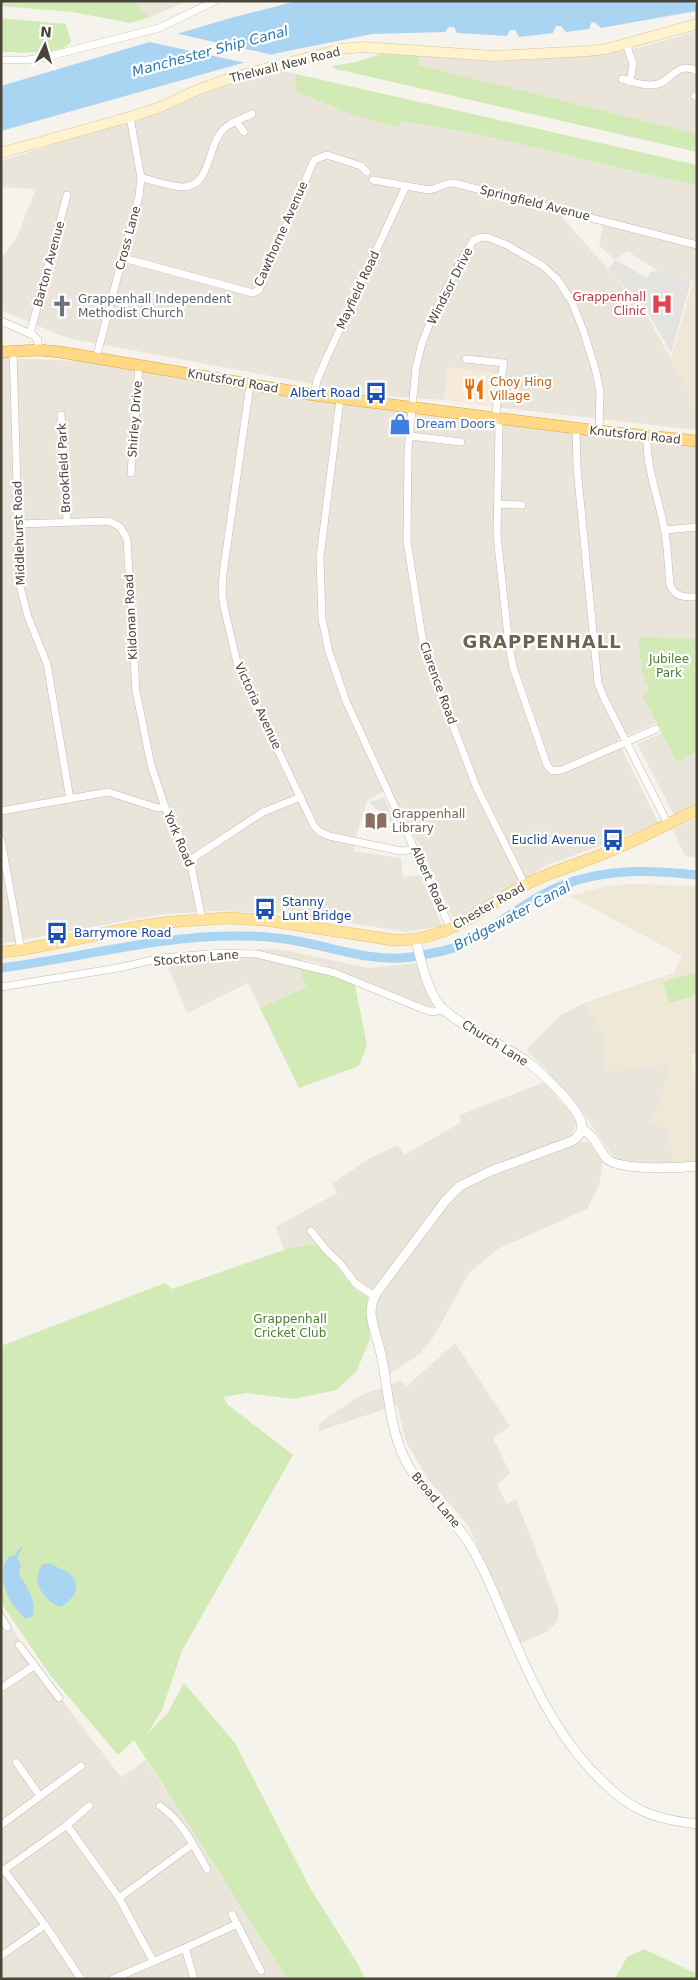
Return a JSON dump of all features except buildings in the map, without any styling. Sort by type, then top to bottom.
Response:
[{"type":"highway","name":"Knutsford Road","points":[[7,352],[38,350],[340,399],[599,431],[697,441]]},
{"type":"main road","name":"Thelwall New Road","points":[[1,153],[158,108],[202,88],[234,77],[341,50],[363,47],[494,56],[587,52],[626,44],[697,24]]},
{"type":"main road","name":"Chester Road","points":[[1,952],[21,950],[136,927],[227,918],[265,920],[323,928],[417,945],[452,929],[524,885],[604,854],[697,810]]},
{"type":"street","points":[[1,60],[28,60],[46,57],[159,28],[175,22],[205,4],[215,1]]},
{"type":"street","points":[[626,44],[633,64],[630,82]]},
{"type":"street","points":[[622,78],[630,82],[651,85],[664,81],[682,68],[690,68],[697,71]]},
{"type":"street","points":[[141,178],[184,187],[195,184],[202,176],[218,136],[227,126],[252,114]]},
{"type":"street","name":"Cross Lane","points":[[96,358],[139,196],[141,178],[130,117]]},
{"type":"street","points":[[236,121],[244,132]]},
{"type":"street","name":"Cawthorne Avenue","points":[[123,258],[253,293],[259,290],[314,160],[327,155],[361,166],[367,172]]},
{"type":"street","name":"Springfield Avenue","points":[[373,180],[432,190],[447,183],[454,183],[697,245]]},
{"type":"street","name":"Mayfield Road","points":[[314,395],[327,357],[406,186]]},
{"type":"street","name":"Barton Avenue","points":[[30,334],[67,195]]},
{"type":"street","name":"Windsor Drive","points":[[413,408],[416,367],[422,343],[434,313],[473,241],[487,237],[507,245],[543,266],[558,280],[572,302],[583,330],[600,391],[599,431]]},
{"type":"street","points":[[1,321],[30,334],[38,340],[38,350]]},
{"type":"street","name":"Middlehurst Road","points":[[7,352],[19,524],[20,586],[28,616],[47,664],[70,799]]},
{"type":"street","points":[[466,359],[504,364],[497,402],[497,504],[498,542],[509,646],[513,667],[547,765],[552,771],[562,770],[656,730]]},
{"type":"street","name":"Shirley Drive","points":[[131,473],[139,365]]},
{"type":"street","name":"Victoria Avenue","points":[[250,385],[223,574],[222,593],[238,667],[314,826],[320,832],[329,836],[401,851],[416,849]]},
{"type":"street","name":"Albert Road","points":[[340,399],[320,557],[322,619],[337,679],[452,929]]},
{"type":"street","name":"Clarence Road","points":[[413,408],[408,458],[407,541],[422,643],[476,786],[524,885]]},
{"type":"street","name":"Brookfield Park","points":[[61,414],[67,522]]},
{"type":"street","points":[[576,428],[577,468],[598,683],[668,824]]},
{"type":"street","points":[[410,436],[461,442]]},
{"type":"street","points":[[647,436],[646,450],[649,472],[659,501],[665,530],[670,585],[673,593],[680,597],[697,597]]},
{"type":"street","points":[[497,504],[522,505]]},
{"type":"street","name":"Kildonan Road","points":[[19,524],[109,521],[120,527],[127,539],[136,691],[151,765],[165,806]]},
{"type":"street","points":[[665,530],[697,527]]},
{"type":"street","name":"York Road","points":[[1,810],[108,792],[158,808],[165,806],[190,860],[202,920]]},
{"type":"street","points":[[190,860],[263,812],[301,797]]},
{"type":"street","points":[[1,840],[5,883],[21,950]]},
{"type":"street","name":"Church Lane","points":[[417,945],[433,993],[443,1010],[530,1064],[573,1108],[580,1119],[581,1129],[589,1133],[607,1159],[617,1164],[676,1169],[697,1166]]},
{"type":"street","name":"Stockton Lane","points":[[1,987],[118,968],[162,958],[220,953],[257,954],[335,973],[432,1012],[443,1010]]},
{"type":"street","points":[[311,1231],[355,1283],[374,1296],[446,1200],[460,1186],[490,1171],[572,1141],[578,1136],[581,1129]]},
{"type":"street","name":"Broad Lane","points":[[374,1296],[372,1319],[381,1353],[391,1413],[402,1452],[415,1478],[460,1528],[474,1550],[536,1687],[560,1730],[597,1777],[625,1802],[650,1815],[697,1824]]},
{"type":"street","points":[[1,1618],[7,1627]]},
{"type":"street","points":[[19,1646],[59,1698]]},
{"type":"street","points":[[1,1688],[34,1666]]},
{"type":"street","points":[[16,1762],[40,1796]]},
{"type":"street","points":[[1,1825],[81,1766]]},
{"type":"street","points":[[81,1979],[45,1925],[3,1871],[67,1825],[89,1806]]},
{"type":"street","points":[[160,1806],[176,1818],[207,1869]]},
{"type":"street","points":[[67,1825],[120,1898],[153,1961]]},
{"type":"street","points":[[120,1898],[193,1844]]},
{"type":"street","points":[[232,1914],[261,1971]]},
{"type":"street","points":[[113,1979],[237,1924]]},
{"type":"street","points":[[1,1956],[45,1925]]},
{"type":"street","points":[[186,1948],[194,1979]]},
{"type":"shaded area","points":[[133,1],[188,1],[150,17]]},
{"type":"shaded area","points":[[697,31],[697,134],[418,65],[419,55],[506,61],[586,56],[642,47]]},
{"type":"shaded area","points":[[278,70],[296,74],[296,91],[353,115],[398,128],[401,121],[486,136],[697,186],[697,282],[661,273],[627,251],[615,260],[599,245],[603,225],[561,216],[644,310],[697,406],[697,430],[495,407],[448,367],[444,400],[372,395],[67,338],[1,310],[1,258],[17,237],[36,189],[1,187],[1,161],[138,118],[203,93]]},
{"type":"shaded area","points":[[616,260],[647,278],[651,272],[659,271],[691,281],[671,353],[646,309],[608,269]]},
{"type":"shaded area","points":[[693,281],[697,282],[696,407],[671,358]]},
{"type":"shaded area","points":[[1,358],[81,361],[242,389],[407,413],[697,446],[697,638],[638,637],[642,673],[649,690],[644,697],[656,723],[617,739],[659,824],[545,866],[500,896],[454,921],[422,849],[385,790],[367,801],[357,833],[354,851],[401,858],[403,877],[421,875],[442,926],[407,932],[287,913],[214,911],[157,915],[1,944]]},
{"type":"shaded area","points":[[448,367],[499,374],[495,407],[444,400]]},
{"type":"shaded area","points":[[662,733],[677,761],[697,752],[697,804],[674,815],[637,744]]},
{"type":"shaded area","points":[[384,798],[395,821],[391,823],[369,802]]},
{"type":"shaded area","points":[[697,818],[697,857],[685,856],[673,830]]},
{"type":"shaded area","points":[[633,884],[697,886],[697,1053],[691,1055],[697,1087],[697,1162],[674,1165],[669,1130],[649,1123],[661,1102],[670,1065],[605,1071],[604,1036],[584,1003],[674,973],[682,956],[570,896],[607,886]]},
{"type":"shaded area","points":[[258,949],[284,950],[369,968],[417,963],[434,1005],[430,1007],[318,963],[301,959],[298,967],[306,987],[260,1008],[248,983],[187,1013],[166,962],[221,955],[257,957]]},
{"type":"shaded area","points":[[584,1003],[602,1031],[605,1041],[670,1065],[661,1102],[669,1130],[674,1165],[623,1160],[612,1155],[581,1110],[526,1050],[561,1015]]},
{"type":"shaded area","points":[[544,1082],[574,1117],[576,1124],[572,1134],[575,1141],[588,1142],[603,1161],[599,1185],[587,1209],[498,1249],[469,1273],[434,1336],[421,1353],[387,1376],[375,1306],[377,1301],[357,1292],[318,1245],[310,1244],[284,1250],[276,1227],[337,1193],[332,1184],[368,1159],[398,1145],[404,1155],[460,1123],[460,1115]]},
{"type":"shaded area","points":[[455,1343],[510,1426],[493,1438],[510,1473],[497,1485],[507,1504],[516,1499],[559,1610],[557,1622],[547,1632],[520,1643],[468,1525],[430,1482],[406,1442],[397,1405],[319,1431],[319,1424],[357,1397],[401,1380],[407,1386]]},
{"type":"shaded area","points":[[1,1608],[17,1636],[68,1708],[121,1777],[146,1760],[287,1979],[1,1979]]},
{"type":"green space","points":[[1,1],[133,1],[150,17],[131,23],[72,12],[1,6]]},
{"type":"green space","points":[[1,18],[66,24],[71,42],[66,46],[48,51],[28,53],[1,52]]},
{"type":"green space","points":[[381,54],[419,55],[419,65],[697,134],[697,152],[332,68],[333,66],[356,62]]},
{"type":"green space","points":[[296,74],[697,165],[697,186],[486,136],[401,121],[399,128],[353,115],[295,91]]},
{"type":"green space","name":"Jubilee Park","points":[[638,637],[697,638],[697,752],[677,762],[643,697],[649,689],[642,673]]},
{"type":"green space","points":[[299,964],[355,985],[367,1045],[359,1066],[299,1088],[260,1008],[306,987],[298,967]]},
{"type":"green space","points":[[697,972],[697,995],[669,1003],[663,982]]},
{"type":"green space","name":"Grappenhall Cricket Club","points":[[310,1244],[318,1245],[357,1292],[368,1297],[367,1314],[370,1339],[356,1372],[336,1390],[294,1399],[246,1393],[224,1397],[227,1404],[293,1455],[182,1651],[162,1710],[147,1734],[167,1714],[184,1683],[235,1743],[310,1888],[358,1964],[365,1979],[287,1979],[134,1740],[118,1755],[50,1675],[1,1603],[1,1346],[165,1283],[172,1289],[284,1250]]},
{"type":"green space","points":[[644,1949],[697,1974],[697,1979],[615,1979],[627,1957]]},
{"type":"water","name":"Manchester Ship Canal","points":[[297,1],[694,1],[696,11],[601,28],[594,22],[591,23],[589,29],[566,32],[561,26],[556,26],[553,33],[519,37],[515,30],[510,30],[507,36],[457,33],[454,27],[449,27],[445,32],[372,34],[278,53],[1,131],[1,86],[234,17]]},
{"type":"water","points":[[10,1555],[16,1556],[21,1564],[19,1575],[28,1589],[32,1600],[33,1616],[26,1619],[8,1597],[4,1583],[3,1567]]},
{"type":"water","points":[[49,1563],[69,1573],[76,1585],[72,1598],[60,1607],[44,1595],[38,1584],[39,1571],[42,1565]]},
{"type":"pier","points":[[174,33],[277,56],[250,64],[145,41]]},
{"type":"waterway","name":"Bridgewater Canal","points":[[1,968],[150,943],[210,937],[248,936],[274,938],[299,941],[372,957],[411,957],[459,946],[536,898],[579,879],[612,873],[646,871],[697,875]]},
{"type":"waterway","points":[[16,1556],[21,1548]]},
{"type":"place","name":"Grappenhall Clinic","points":[[662,304]]},
{"type":"place","name":"Grappenhall Independent Methodist Church","points":[[62,306]]},
{"type":"place","name":"Choy Hing Village","points":[[474,389]]},
{"type":"place","name":"Albert Road","points":[[376,393]]},
{"type":"place","name":"Dream Doors","points":[[400,424]]},
{"type":"place","name":"Grappenhall Library","points":[[376,821]]},
{"type":"place","name":"Euclid Avenue","points":[[613,840]]},
{"type":"place","name":"Stanny Lunt Bridge","points":[[265,909]]},
{"type":"place","name":"Barrymore Road","points":[[57,933]]},
{"type":"district","name":"GRAPPENHALL","points":[[542,642]]}]
